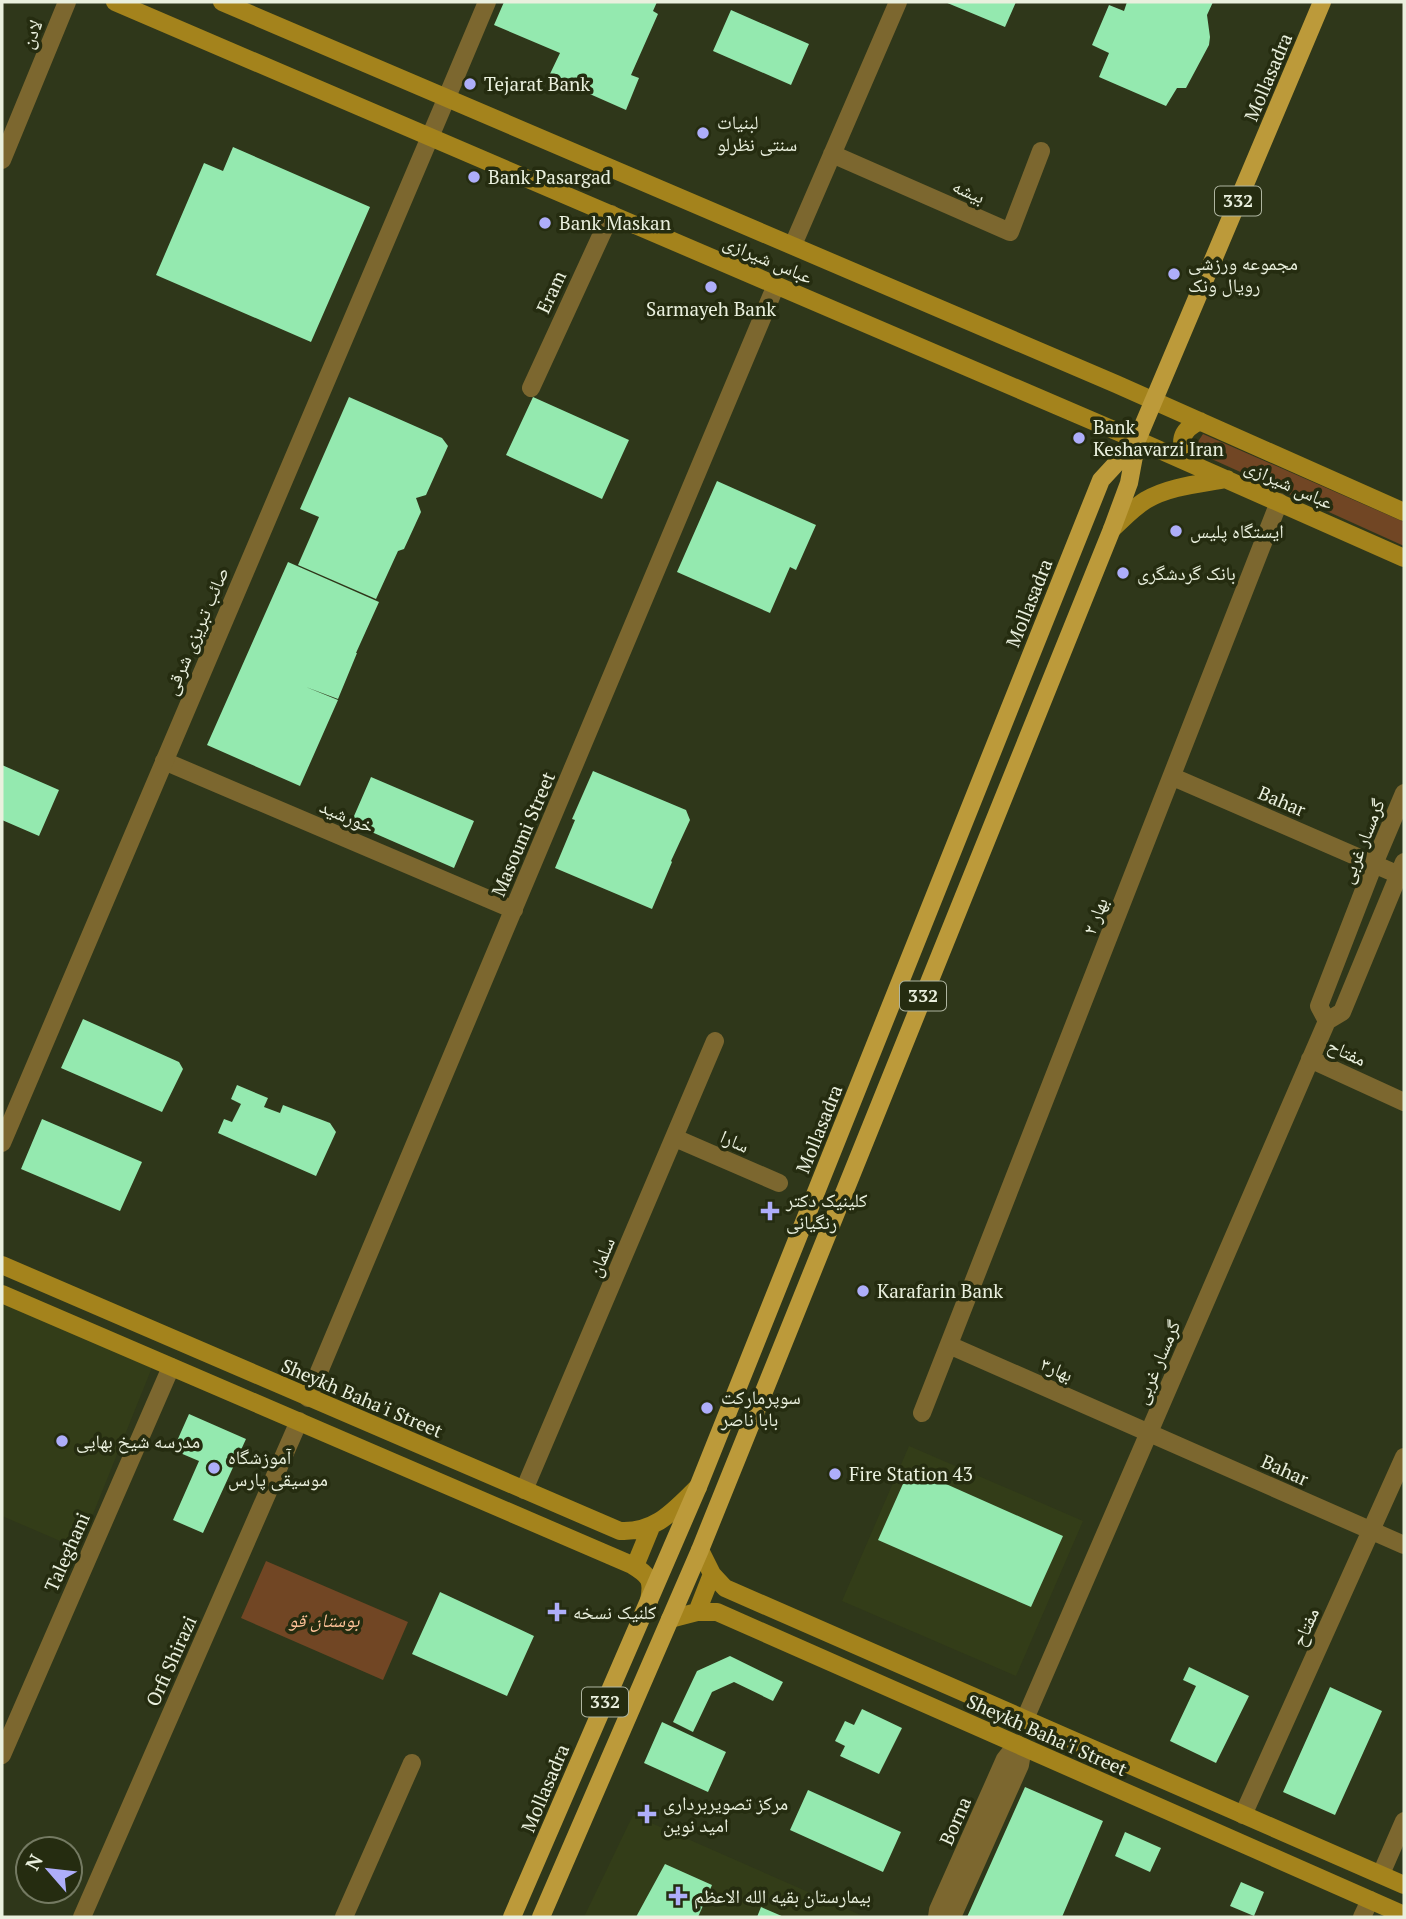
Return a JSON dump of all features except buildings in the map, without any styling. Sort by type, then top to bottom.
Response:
[{"type":"main road","name":"عباس شیرازی","points":[[115,2],[1138,440],[1404,558]]},
{"type":"main road","name":"عباس شیرازی","points":[[222,2],[1155,401],[1404,512]]},
{"type":"main road","name":"Mollasadra","points":[[541,1917],[700,1550],[1112,529],[1129,483],[1138,440],[1322,2]]},
{"type":"main road","points":[[1187,462],[1181,448],[1182,437],[1191,425],[1200,421]]},
{"type":"main road","name":"Mollasadra","points":[[512,1917],[698,1487],[1101,480],[1138,440]]},
{"type":"main road","points":[[1112,529],[1143,502],[1159,493],[1182,486],[1227,479]]},
{"type":"main road","name":"Sheykh Baha'i Street","points":[[2,1265],[620,1531],[633,1532],[651,1527]]},
{"type":"main road","points":[[2,1294],[635,1566],[650,1579],[652,1586],[649,1602]]},
{"type":"main road","points":[[421,1474],[431,1451]]},
{"type":"main road","points":[[635,1566],[651,1527],[671,1513],[698,1487]]},
{"type":"main road","name":"Sheykh Baha'i Street","points":[[700,1550],[712,1574],[725,1588],[1404,1885]]},
{"type":"main road","points":[[697,1612],[712,1574]]},
{"type":"main road","name":"Sheykh Baha'i Street","points":[[670,1619],[697,1612],[717,1612],[1404,1915]]},
{"type":"main road","points":[[1370,1900],[1381,1874]]},
{"type":"street","name":"لادن","points":[[2,160],[67,2]]},
{"type":"street","name":"صائب تبریزی شرقی","points":[[2,1143],[487,2]]},
{"type":"street","points":[[793,245],[898,2]]},
{"type":"street","name":"بیشه","points":[[832,154],[1010,232],[1041,151]]},
{"type":"street","name":"Eram","points":[[531,388],[611,214]]},
{"type":"street","name":"Masoumi Street","points":[[308,1398],[776,285]]},
{"type":"street","name":"بهار ۲","points":[[922,1413],[1279,502]]},
{"type":"street","name":"خورشید","points":[[164,761],[514,910]]},
{"type":"street","name":"Bahar","points":[[1172,777],[1374,864],[1402,869]]},
{"type":"street","name":"گرمسار غربی","points":[[1327,1021],[1319,1006],[1404,793]]},
{"type":"street","name":"گرمسار غربی","points":[[1025,1719],[1310,1059],[1327,1021],[1342,1012],[1402,869]]},
{"type":"street","name":"سلمان","points":[[524,1490],[715,1041]]},
{"type":"street","name":"مفتاح","points":[[1310,1059],[1404,1102]]},
{"type":"street","name":"سارا","points":[[675,1138],[779,1183]]},
{"type":"street","name":"بهار۳","points":[[949,1345],[1149,1433]]},
{"type":"street","name":"Taleghani","points":[[2,1755],[171,1367]]},
{"type":"street","name":"Orfi Shirazi","points":[[82,1917],[299,1421]]},
{"type":"street","name":"Bahar","points":[[1149,1433],[1404,1545]]},
{"type":"street","name":"مفتاح","points":[[1244,1815],[1404,1457]]},
{"type":"street","name":"Borna","points":[[937,1917],[1005,1759],[1020,1746]]},
{"type":"street","name":"Borna","points":[[952,1917],[1020,1765],[1020,1746]]},
{"type":"street","points":[[344,1917],[412,1763]]},
{"type":"street","points":[[1381,1874],[1404,1821]]},
{"type":"street","points":[[1362,1917],[1370,1900]]},
{"type":"shaded area","name":"مدرسه شیخ بهایی","points":[[2,1298],[153,1365],[79,1549],[2,1516]]},
{"type":"shaded area","points":[[909,1446],[1083,1521],[1016,1676],[842,1601]]},
{"type":"shaded area","points":[[633,1815],[865,1917],[584,1917]]},
{"type":"green space","points":[[1203,434],[1404,522],[1404,546],[1205,456],[1196,448]]},
{"type":"green space","name":"بوستان قو","points":[[266,1561],[408,1622],[383,1680],[241,1618]]},
{"type":"place","name":"Tejarat Bank","points":[[470,84]]},
{"type":"place","name":"لبنیات سنتی نظرلو","points":[[703,133]]},
{"type":"place","name":"Bank Pasargad","points":[[474,177]]},
{"type":"place","name":"Bank Maskan","points":[[545,223]]},
{"type":"place","name":"مجموعه ورزشی رویال ونک","points":[[1174,274]]},
{"type":"place","name":"Sarmayeh Bank","points":[[711,287]]},
{"type":"place","name":"Bank Keshavarzi Iran","points":[[1079,438]]},
{"type":"place","name":"ایستگاه پلیس","points":[[1176,531]]},
{"type":"place","name":"بانک گردشگری","points":[[1123,573]]},
{"type":"place","name":"کلینیک دکتر رنگیانی","points":[[770,1211]]},
{"type":"place","name":"Karafarin Bank","points":[[863,1291]]},
{"type":"place","name":"سوپرمارکت بابا ناصر","points":[[707,1408]]},
{"type":"place","name":"مدرسه شیخ بهایی","points":[[62,1441]]},
{"type":"place","name":"آموزشگاه موسیقی پارس","points":[[214,1468]]},
{"type":"place","name":"Fire Station 43","points":[[835,1474]]},
{"type":"place","name":"کلنیک نسخه","points":[[557,1612]]},
{"type":"place","name":"مرکز تصویربرداری امید نوین","points":[[647,1814]]},
{"type":"place","name":"بیمارستان بقیه الله الاعظم","points":[[678,1896]]}]
